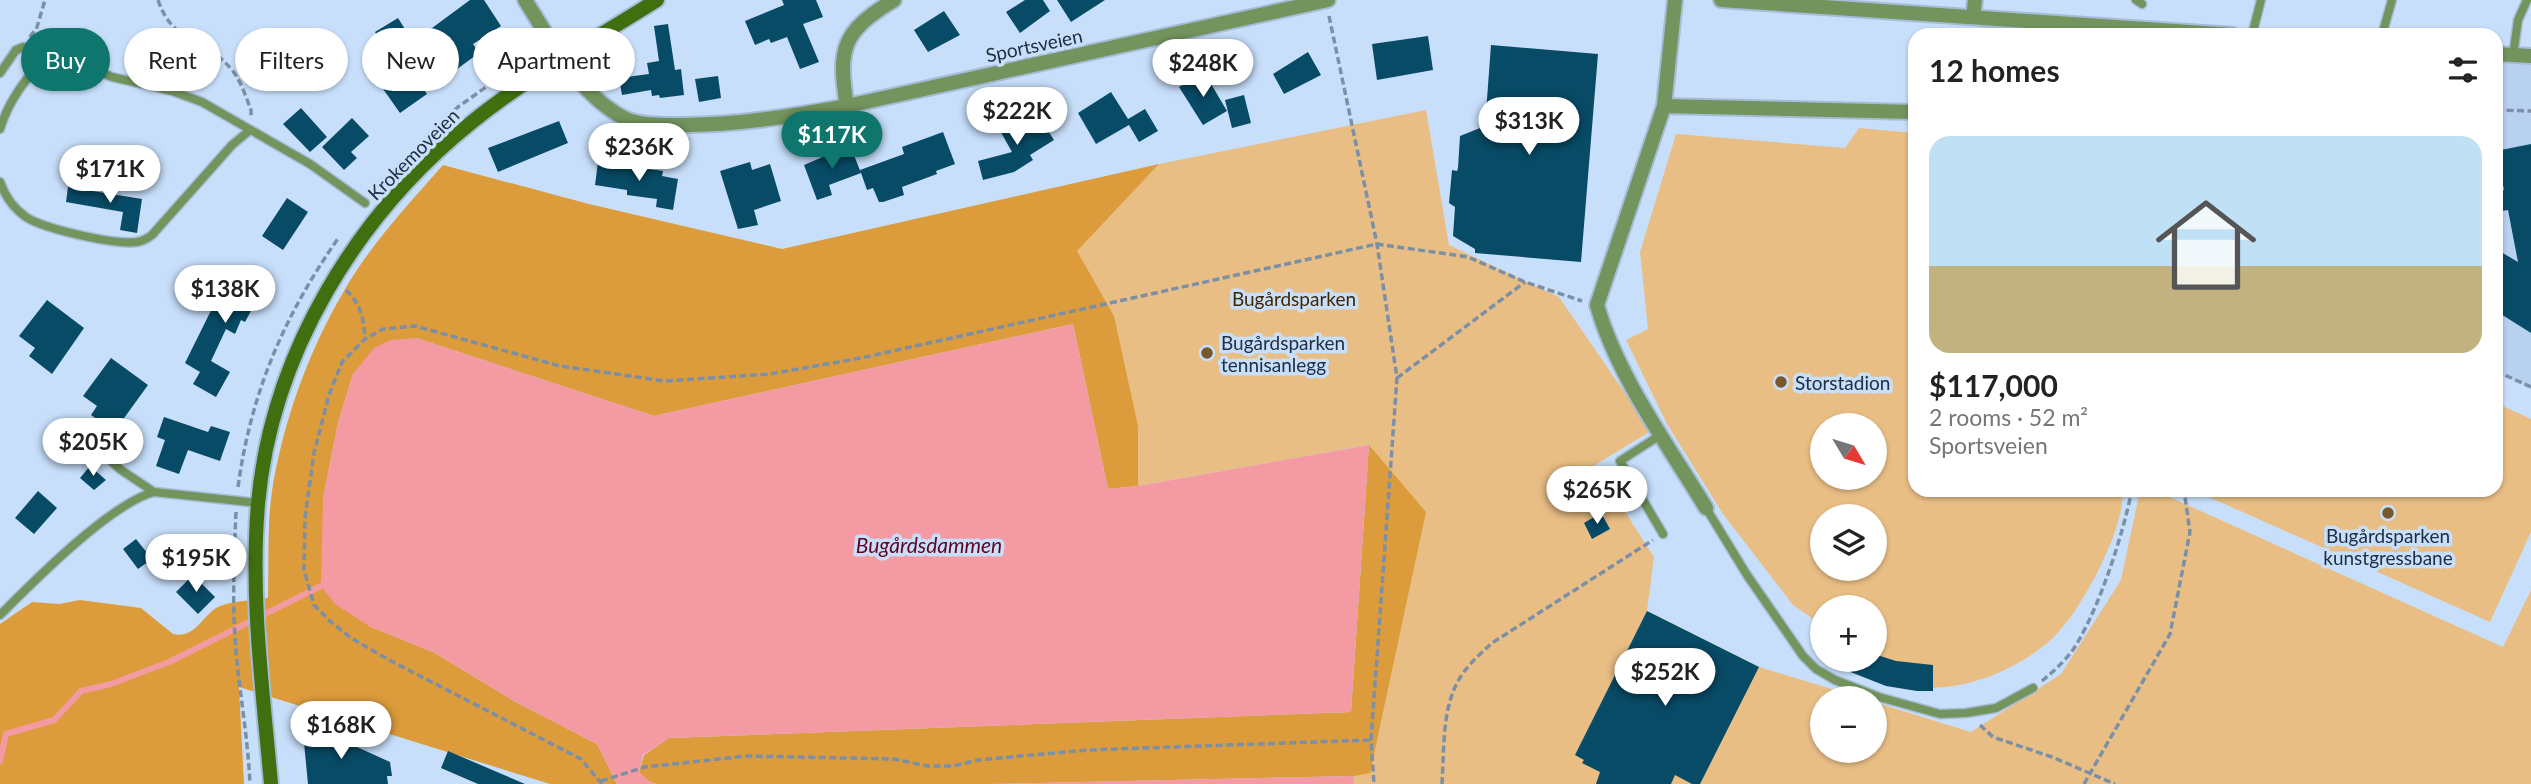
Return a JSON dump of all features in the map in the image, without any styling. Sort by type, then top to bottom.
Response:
[{"type":"main road","name":"Krokemoveien","points":[[612,28],[657,0]]},
{"type":"main road","name":"Krokemoveien","points":[[271,784],[258,612],[258,503],[267,446],[286,382],[314,316],[359,240],[400,190],[447,143],[515,91]]},
{"type":"street","name":"Sportsveien","points":[[525,0],[543,28]]},
{"type":"street","points":[[847,106],[842,77],[846,45],[874,5],[894,0]]},
{"type":"street","name":"Sportsveien","points":[[590,91],[624,118],[641,123],[715,125],[766,121],[847,106],[1326,0]]},
{"type":"street","points":[[1675,0],[1664,106],[1597,306],[1605,334],[1626,375],[1706,508]]},
{"type":"street","points":[[1721,0],[2132,28]]},
{"type":"street","points":[[1973,17],[1975,0]]},
{"type":"street","points":[[2503,55],[2531,56]]},
{"type":"street","points":[[1664,106],[1908,112]]},
{"type":"lane","points":[[2254,28],[2261,0]]},
{"type":"lane","points":[[2384,28],[2392,0]]},
{"type":"lane","points":[[2513,56],[2518,20],[2527,0]]},
{"type":"lane","points":[[0,74],[16,50],[21,48]]},
{"type":"lane","points":[[110,75],[135,84],[184,94],[202,102],[310,164],[365,202]]},
{"type":"lane","points":[[0,129],[21,85]]},
{"type":"lane","points":[[0,182],[6,197],[35,222],[71,233],[140,242],[152,235],[232,145],[250,130]]},
{"type":"lane","points":[[1661,434],[1620,461],[1663,534]]},
{"type":"lane","points":[[93,445],[121,470],[154,492]]},
{"type":"lane","points":[[0,615],[57,561],[116,513],[144,495],[154,492],[258,503]]},
{"type":"lane","points":[[1706,508],[1747,575],[1803,656],[1815,668],[1835,680],[1879,697],[1940,714],[1996,708],[2033,688]]},
{"type":"path","points":[[36,28],[45,0]]},
{"type":"path","points":[[158,0],[162,13],[174,28],[233,71],[251,110],[250,130]]},
{"type":"path","points":[[1326,0],[1377,244],[1397,378],[1371,740],[1374,784]]},
{"type":"path","points":[[2503,110],[2531,111]]},
{"type":"path","points":[[1371,740],[1088,750],[978,760],[953,766],[928,766],[894,759],[747,755],[645,767],[601,783],[581,759],[351,638],[314,605],[304,570],[305,517],[314,453],[329,395],[342,362],[365,340],[383,330],[415,326],[560,366],[665,381],[769,374],[861,358],[1377,244],[1468,257],[1525,282],[1597,306]]},
{"type":"path","points":[[1397,378],[1525,282]]},
{"type":"path","points":[[342,287],[351,294],[359,308],[364,321],[365,340]]},
{"type":"path","points":[[2503,375],[2531,387]]},
{"type":"path","points":[[2033,688],[2061,665],[2079,641],[2105,580],[2130,497]]},
{"type":"path","points":[[2084,784],[2171,635],[2190,533],[2185,497]]},
{"type":"path","points":[[1442,784],[1447,715],[1456,685],[1470,664],[1492,643],[1663,534]]},
{"type":"path","points":[[233,574],[236,650],[248,742],[250,784]]},
{"type":"path","points":[[1966,713],[1993,737],[2052,757],[2115,784]]},
{"type":"shaded area","points":[[1973,17],[2135,28],[1980,28]]},
{"type":"shaded area","points":[[2503,53],[2531,55],[2531,388],[2503,376]]},
{"type":"shaded area","points":[[1159,164],[1077,251],[1114,316],[1138,426],[1138,486],[1108,489],[1073,324],[654,416],[416,338],[353,374],[338,423],[323,499],[369,626],[435,653],[514,701],[597,744],[617,784],[550,784],[239,687],[244,784],[0,784],[0,624],[32,602],[59,604],[80,600],[141,608],[173,634],[181,635],[193,630],[218,607],[268,598],[272,491],[290,413],[308,363],[354,274],[390,226],[443,165],[589,204],[782,249]]},
{"type":"shaded area","points":[[1369,445],[1426,512],[1370,773],[1354,776],[990,784],[656,784],[648,781],[639,772],[644,755],[669,738],[1351,712]]},
{"type":"green space","name":"Bugårdsparken","points":[[1426,110],[1449,245],[1559,297],[1651,431],[1595,465],[1654,557],[1647,611],[1759,667],[1822,686],[1810,686],[1810,763],[1887,763],[1887,706],[1971,732],[2061,674],[2121,580],[2139,497],[2170,497],[2503,647],[2531,590],[2531,784],[1354,784],[1369,445],[1138,486],[1076,251],[1159,164]]},
{"type":"green space","name":"Storstadion","points":[[1859,128],[1908,132],[1908,497],[2122,497],[2115,532],[2107,552],[2082,600],[2054,637],[2021,661],[1969,683],[1914,687],[1886,683],[1855,672],[1887,672],[1887,595],[1810,595],[1810,617],[1793,605],[1723,514],[1667,424],[1626,340],[1648,329],[1640,252],[1676,134],[1845,148]]},
{"type":"green space","name":"Bugårdsparken kunstgressbane","points":[[2503,406],[2531,419],[2531,532],[2490,622],[2209,497],[2503,497]]},
{"type":"water","name":"Bugårdsdammen","points":[[1073,324],[1108,489],[1369,445],[1351,712],[669,738],[643,755],[639,772],[648,781],[656,784],[617,784],[597,744],[514,701],[435,653],[369,626],[335,604],[321,586],[323,499],[338,423],[353,374],[374,348],[391,340],[416,338],[654,416]]},
{"type":"water","points":[[1354,776],[1354,784],[990,784]]},
{"type":"building","points":[[470,0],[484,0],[501,26],[473,28],[473,57],[459,68],[459,28],[432,28]]},
{"type":"building","points":[[782,0],[816,0],[823,17],[803,24],[819,62],[800,69],[787,37],[771,43],[769,39],[755,45],[745,21],[784,5]]},
{"type":"building","points":[[1025,0],[1043,0],[1050,11],[1020,33],[1006,12]]},
{"type":"building","points":[[1057,0],[1105,0],[1071,22]]},
{"type":"building","points":[[944,11],[960,35],[928,52],[914,30]]},
{"type":"building","points":[[398,18],[404,28],[382,28]]},
{"type":"building","points":[[668,24],[675,70],[681,69],[684,95],[660,98],[659,95],[652,96],[651,90],[622,95],[621,91],[635,91],[635,76],[649,74],[647,63],[659,61],[654,26]]},
{"type":"building","points":[[1428,36],[1433,70],[1377,80],[1372,44]]},
{"type":"building","points":[[1491,45],[1598,54],[1581,262],[1475,253],[1475,249],[1453,236],[1455,207],[1449,203],[1452,170],[1457,171],[1458,168],[1460,136],[1485,126]]},
{"type":"building","points":[[1308,52],[1321,75],[1284,94],[1273,74]]},
{"type":"building","points":[[1204,72],[1227,111],[1203,125],[1179,87]]},
{"type":"building","points":[[718,76],[721,98],[699,102],[695,79]]},
{"type":"building","points":[[385,91],[425,91],[427,94],[400,113]]},
{"type":"building","points":[[1111,92],[1128,119],[1145,109],[1158,131],[1139,142],[1129,125],[1096,144],[1078,113]]},
{"type":"building","points":[[1244,95],[1251,123],[1232,128],[1225,100]]},
{"type":"building","points":[[301,108],[327,137],[310,152],[283,124]]},
{"type":"building","points":[[1035,115],[1054,140],[1030,155],[1033,160],[1014,172],[983,180],[978,161],[1012,152],[998,127],[1015,117],[1019,125]]},
{"type":"building","points":[[352,118],[369,136],[351,152],[357,158],[344,170],[322,147]]},
{"type":"building","points":[[559,121],[568,143],[498,172],[488,148]]},
{"type":"building","points":[[943,132],[955,164],[902,187],[904,195],[883,202],[879,202],[873,188],[867,190],[860,170],[904,154],[902,147]]},
{"type":"building","points":[[2531,144],[2531,333],[2503,315],[2503,253],[2518,262],[2508,210],[2503,211],[2503,150]]},
{"type":"building","points":[[850,145],[861,173],[829,185],[832,195],[817,200],[804,165]]},
{"type":"building","points":[[598,162],[663,171],[662,176],[678,179],[673,210],[656,207],[657,199],[627,195],[627,190],[595,185]]},
{"type":"building","points":[[750,162],[752,170],[770,164],[781,201],[754,210],[758,225],[738,229],[720,171]]},
{"type":"building","points":[[68,187],[142,199],[137,233],[120,230],[123,212],[66,202]]},
{"type":"building","points":[[287,198],[308,212],[283,250],[262,236]]},
{"type":"building","points":[[233,266],[249,274],[253,267],[270,276],[245,322],[241,320],[235,334],[226,329],[211,361],[230,372],[216,397],[193,384],[200,372],[185,363]]},
{"type":"building","points":[[47,300],[84,328],[52,374],[29,356],[35,348],[19,336]]},
{"type":"building","points":[[111,358],[148,385],[114,432],[91,415],[97,406],[83,396]]},
{"type":"building","points":[[164,417],[208,432],[211,426],[230,432],[220,461],[188,450],[179,474],[156,466],[165,440],[157,437]]},
{"type":"building","points":[[90,466],[106,480],[94,490],[80,478]]},
{"type":"building","points":[[38,491],[57,508],[34,534],[15,518]]},
{"type":"building","points":[[1601,513],[1610,529],[1592,539],[1584,523]]},
{"type":"building","points":[[136,539],[152,559],[138,569],[123,549]]},
{"type":"building","points":[[206,546],[219,559],[204,573],[191,560]]},
{"type":"building","points":[[193,575],[215,597],[198,614],[176,592]]},
{"type":"building","points":[[1647,611],[1759,667],[1700,784],[1692,784],[1675,775],[1671,784],[1596,784],[1600,772],[1582,763],[1584,760],[1575,755]]},
{"type":"building","points":[[1887,658],[1933,665],[1933,691],[1886,686],[1850,672],[1887,672]]},
{"type":"building","points":[[302,722],[390,762],[392,776],[387,776],[388,784],[308,784]]},
{"type":"building","points":[[448,751],[525,784],[478,784],[441,768]]},
{"type":"waterway","points":[[0,761],[6,734],[54,720],[81,691],[111,684],[169,662],[321,586]]},
{"type":"place","name":"Bugårdsparken tennisanlegg","points":[[1207,353]]},
{"type":"place","name":"Storstadion","points":[[1781,382]]},
{"type":"place","name":"Bugårdsparken kunstgressbane","points":[[2388,513]]}]
